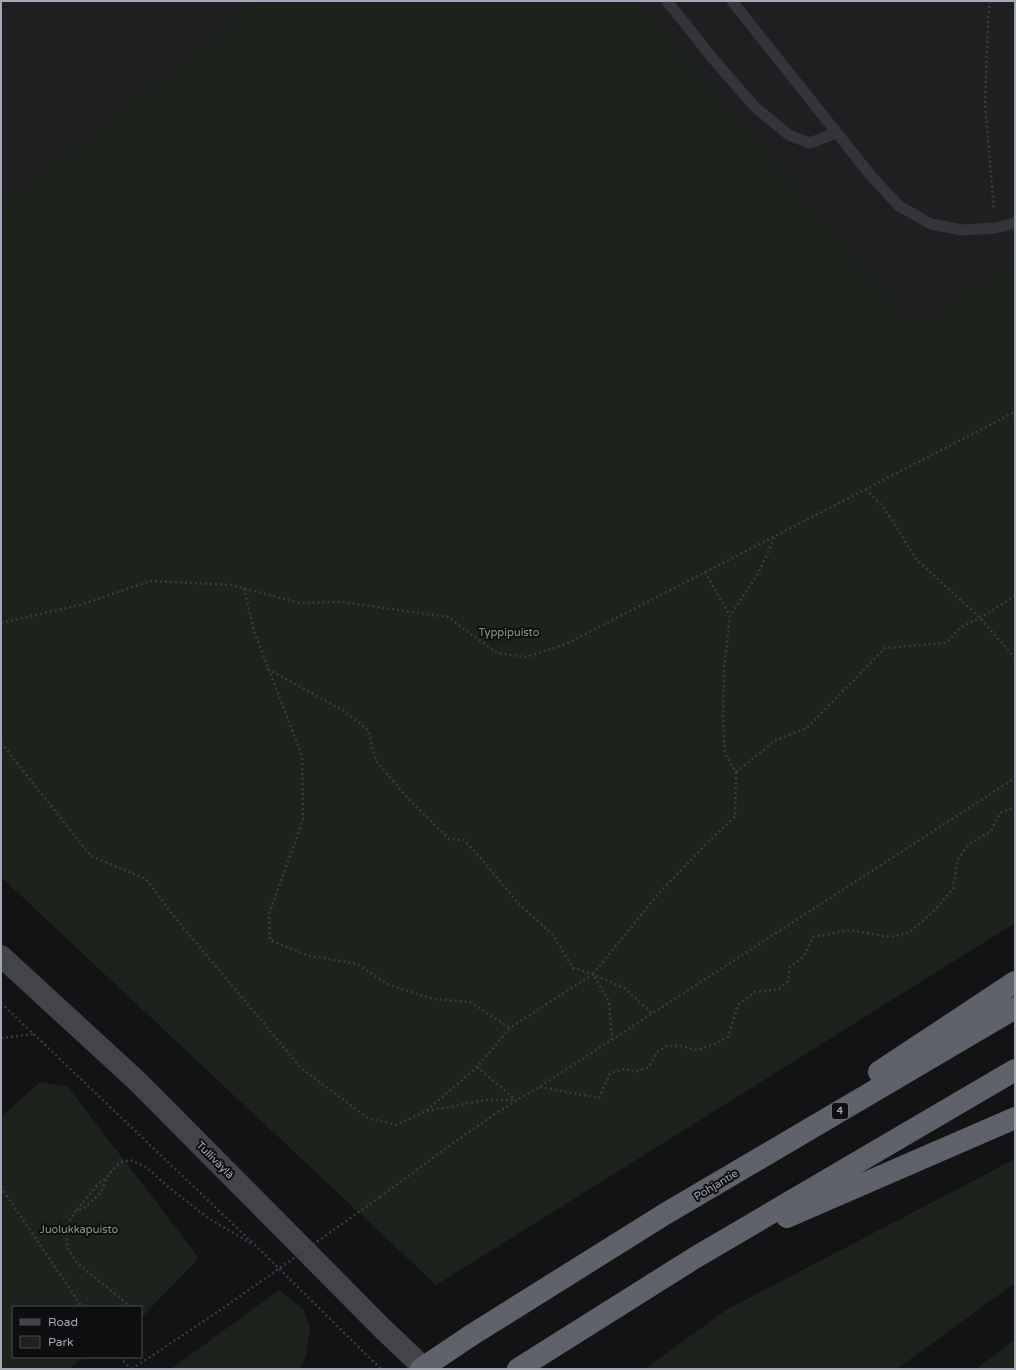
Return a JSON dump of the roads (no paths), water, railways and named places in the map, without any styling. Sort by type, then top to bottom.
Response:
[{"type":"highway","points":[[665,1214],[1015,982]]},
{"type":"highway","name":"Pohjantie","points":[[421,1369],[470,1336],[665,1214],[1015,1008]]},
{"type":"highway","points":[[518,1369],[696,1257],[1015,1070]]},
{"type":"highway","points":[[696,1257],[1015,1118]]},
{"type":"main road","name":"Tulliväylä","points":[[1,956],[137,1081],[383,1329],[425,1369]]},
{"type":"lane","points":[[666,1],[755,107],[789,135],[810,143],[836,133]]},
{"type":"lane","points":[[732,1],[836,133],[872,177],[899,206],[931,224],[962,230],[995,228],[1015,223]]},
{"type":"park label","name":"Typpipuisto","points":[[509,632]]},
{"type":"park label","name":"Juolukkapuisto","points":[[79,1229]]}]
